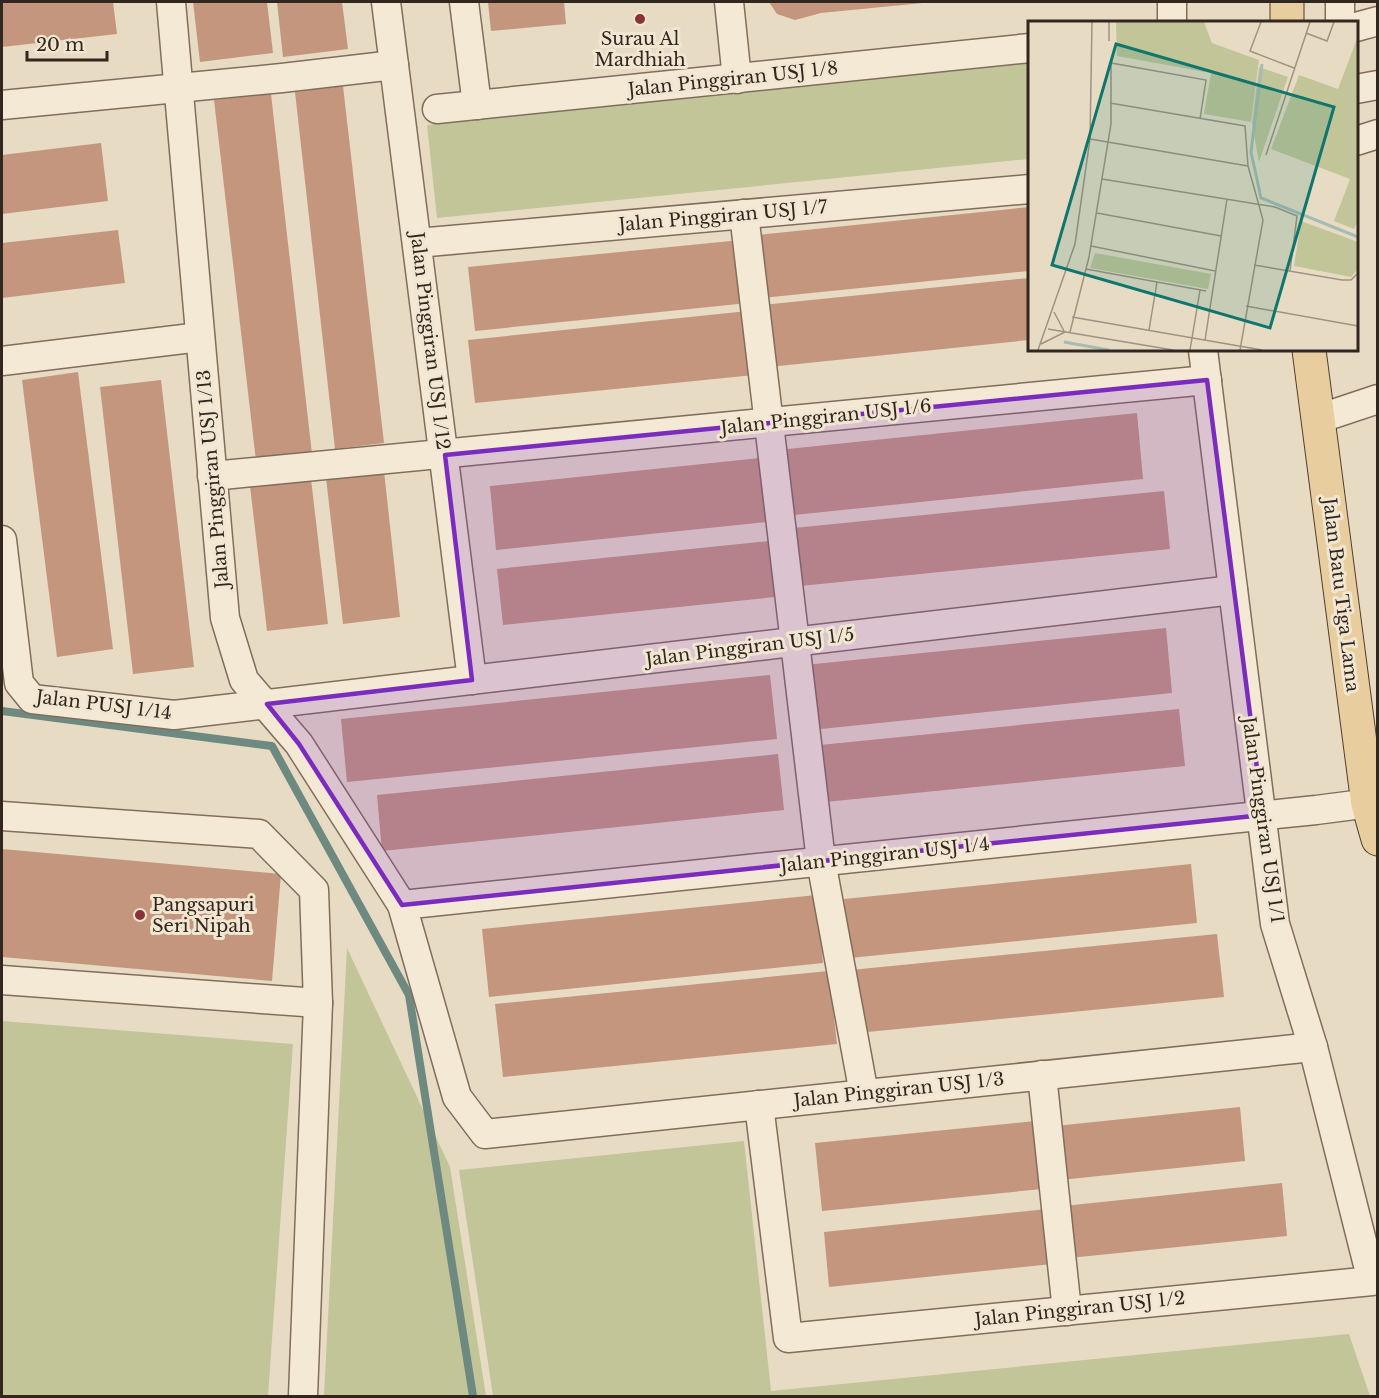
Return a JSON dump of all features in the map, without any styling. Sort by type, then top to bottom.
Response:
[{"type":"main road","points":[[1287,2],[1287,21]]},
{"type":"main road","name":"Jalan Batu Tiga Lama","points":[[1309,351],[1377,839]]},
{"type":"street","name":"Jalan Pinggiran USJ 1/13","points":[[171,2],[225,618],[244,680],[267,704],[299,744],[402,905],[457,1097],[485,1134]]},
{"type":"street","name":"Jalan Pinggiran USJ 1/12","points":[[386,2],[472,680]]},
{"type":"street","points":[[464,2],[477,105]]},
{"type":"street","points":[[729,2],[736,79]]},
{"type":"street","points":[[1172,2],[1172,21]]},
{"type":"street","points":[[1340,2],[1340,21]]},
{"type":"street","points":[[1358,26],[1377,21]]},
{"type":"street","name":"Jalan Pinggiran USJ 1/8","points":[[437,109],[1028,48]]},
{"type":"street","points":[[2,105],[394,65]]},
{"type":"street","points":[[1358,89],[1377,85]]},
{"type":"street","points":[[1358,140],[1377,134]]},
{"type":"street","name":"Jalan Pinggiran USJ 1/7","points":[[417,243],[1028,189]]},
{"type":"street","points":[[744,214],[821,861],[864,1094]]},
{"type":"street","points":[[2,361],[200,337]]},
{"type":"street","name":"Jalan Pinggiran USJ 1/1","points":[[1203,351],[1275,924],[1313,1047],[1372,1281]]},
{"type":"street","name":"Jalan Pinggiran USJ 1/6","points":[[212,476],[1206,380]]},
{"type":"street","points":[[1318,419],[1377,399]]},
{"type":"street","name":"Jalan PUSJ 1/14","points":[[2,540],[19,683],[32,699],[174,715],[267,704]]},
{"type":"street","name":"Jalan Pinggiran USJ 1/5","points":[[267,704],[1233,590]]},
{"type":"street","name":"Jalan Pinggiran USJ 1/4","points":[[402,905],[1373,803]]},
{"type":"street","points":[[2,816],[259,834],[314,890],[318,1003],[303,1396]]},
{"type":"street","points":[[2,980],[318,1003]]},
{"type":"street","name":"Jalan Pinggiran USJ 1/3","points":[[485,1134],[1313,1047]]},
{"type":"street","points":[[1042,1076],[1067,1311]]},
{"type":"street","name":"Jalan Pinggiran USJ 1/2","points":[[759,1105],[788,1338],[1372,1281]]},
{"type":"highlighted area","points":[[1207,380],[1263,815],[402,905],[299,744],[267,704],[472,680],[445,455]]},
{"type":"green space","points":[[1028,60],[1028,159],[437,218],[427,125]]},
{"type":"green space","points":[[347,948],[450,1167],[486,1396],[324,1396]]},
{"type":"green space","points":[[2,1021],[293,1044],[268,1396],[2,1396]]},
{"type":"green space","points":[[744,1141],[771,1391],[1349,1334],[1370,1396],[493,1396],[459,1170]]},
{"type":"building","points":[[2,2],[113,2],[117,34],[2,47]]},
{"type":"building","points":[[193,2],[267,2],[273,53],[200,62]]},
{"type":"building","points":[[277,2],[342,2],[348,49],[283,57]]},
{"type":"building","points":[[488,2],[564,2],[566,24],[491,31]]},
{"type":"building","points":[[769,2],[923,3],[821,13],[795,20],[777,14]]},
{"type":"building","points":[[343,86],[384,443],[335,449],[295,92]]},
{"type":"building","points":[[271,94],[312,454],[256,461],[214,100]]},
{"type":"building","points":[[101,143],[108,201],[2,214],[2,155]]},
{"type":"building","points":[[1028,207],[1028,271],[762,298],[756,235]]},
{"type":"building","points":[[118,230],[125,283],[2,298],[2,243]]},
{"type":"building","points":[[741,240],[748,303],[475,331],[468,267]]},
{"type":"building","points":[[1028,278],[1028,340],[769,367],[762,305]]},
{"type":"building","points":[[748,311],[754,375],[475,403],[468,340]]},
{"type":"building","points":[[78,372],[113,649],[57,657],[22,380]]},
{"type":"building","points":[[161,380],[194,667],[133,674],[100,387]]},
{"type":"building","points":[[1137,413],[1143,479],[784,516],[778,450]]},
{"type":"building","points":[[760,458],[767,522],[496,550],[490,486]]},
{"type":"building","points":[[384,471],[400,617],[343,624],[326,478]]},
{"type":"building","points":[[311,479],[328,624],[267,631],[250,486]]},
{"type":"building","points":[[1164,491],[1170,549],[790,587],[784,529]]},
{"type":"building","points":[[769,541],[775,597],[503,625],[497,569]]},
{"type":"building","points":[[1166,628],[1172,693],[811,730],[805,665]]},
{"type":"building","points":[[770,675],[777,739],[347,782],[341,719]]},
{"type":"building","points":[[1179,709],[1185,766],[815,803],[810,746]]},
{"type":"building","points":[[778,754],[784,810],[382,851],[377,795]]},
{"type":"building","name":"Pangsapuri Seri Nipah","points":[[2,849],[281,874],[272,981],[2,957]]},
{"type":"building","points":[[1191,864],[1197,923],[850,958],[844,899]]},
{"type":"building","points":[[817,895],[823,963],[489,997],[482,929]]},
{"type":"building","points":[[1217,934],[1224,997],[857,1033],[851,970]]},
{"type":"building","points":[[829,971],[837,1044],[503,1077],[495,1004]]},
{"type":"building","points":[[1240,1107],[1245,1161],[1060,1180],[1055,1126]]},
{"type":"building","points":[[1035,1121],[1042,1189],[822,1211],[815,1143]]},
{"type":"building","points":[[1282,1183],[1287,1236],[1069,1258],[1064,1206]]},
{"type":"building","points":[[1047,1209],[1052,1264],[829,1287],[824,1232]]},
{"type":"waterway","points":[[2,711],[272,746],[409,995],[473,1396]]},
{"type":"place","name":"Surau Al Mardhiah","points":[[640,19]]},
{"type":"place","name":"Pangsapuri Seri Nipah","points":[[140,915]]}]
